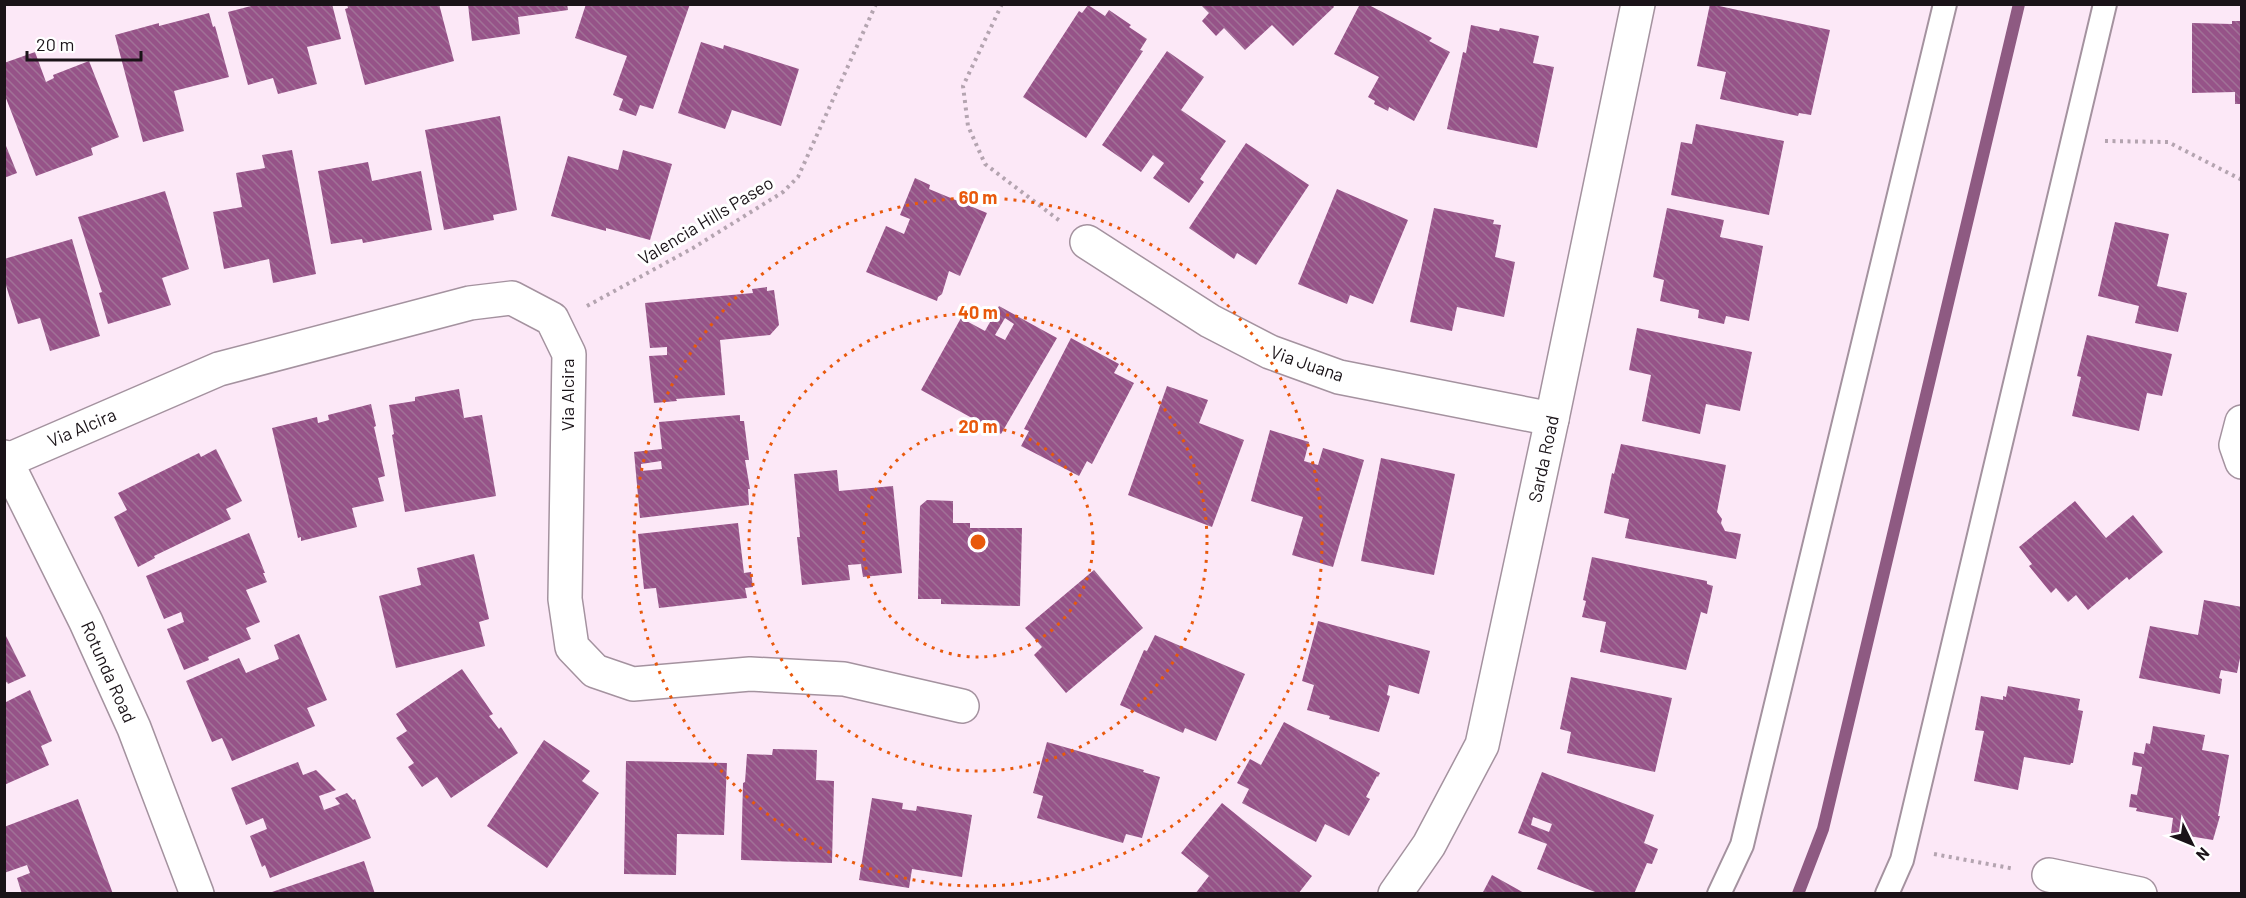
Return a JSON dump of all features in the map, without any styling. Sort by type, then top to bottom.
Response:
[{"type":"street","name":"Sarda Road","points":[[1395,894],[1429,845],[1482,745],[1638,4]]},
{"type":"street","name":"Via Juana","points":[[1087,242],[1210,321],[1270,352],[1339,377],[1552,419]]},
{"type":"street","name":"Via Alcira","points":[[5,459],[219,369],[470,303],[512,298],[552,319],[569,354],[565,599],[572,647],[595,671],[633,684],[750,674],[844,679],[962,706]]},
{"type":"street","points":[[2241,422],[2236,445],[2241,462]]},
{"type":"street","name":"Rotunda Road","points":[[5,459],[86,622],[134,728],[197,894]]},
{"type":"street","points":[[2049,875],[2140,894]]},
{"type":"lane","points":[[1719,894],[1742,845],[1945,4]]},
{"type":"lane","points":[[1887,894],[1905,848],[2105,4]]},
{"type":"path","name":"Valencia Hills Paseo","points":[[552,319],[593,304],[693,248],[783,192],[798,177],[876,4]]},
{"type":"path","points":[[1002,4],[963,86],[968,126],[985,164],[1087,242]]},
{"type":"path","points":[[2094,141],[2169,142],[2241,180]]},
{"type":"path","points":[[1928,853],[2049,875]]},
{"type":"building","points":[[250,4],[332,4],[341,39],[307,47],[317,84],[278,94],[273,78],[248,85],[228,12],[251,6]]},
{"type":"building","points":[[347,4],[439,4],[454,61],[365,85],[345,9],[348,8]]},
{"type":"building","points":[[468,4],[567,4],[568,10],[518,17],[520,34],[472,41]]},
{"type":"building","points":[[586,4],[690,4],[653,109],[640,105],[636,116],[619,110],[623,99],[613,95],[627,56],[575,38]]},
{"type":"building","points":[[1204,4],[1332,4],[1334,7],[1293,46],[1272,25],[1245,50],[1224,28],[1216,36],[1202,21],[1209,13],[1202,6]]},
{"type":"building","points":[[1360,4],[1367,4],[1432,38],[1429,41],[1450,52],[1414,121],[1389,107],[1388,111],[1374,104],[1375,101],[1368,97],[1379,77],[1334,54]]},
{"type":"building","points":[[1710,4],[1830,30],[1811,115],[1799,113],[1798,116],[1720,99],[1726,72],[1697,66]]},
{"type":"building","points":[[1088,5],[1105,16],[1109,10],[1147,39],[1140,50],[1143,51],[1086,138],[1023,97],[1079,11],[1082,13]]},
{"type":"building","points":[[209,13],[213,27],[215,26],[229,77],[174,91],[184,131],[143,142],[115,35]]},
{"type":"building","points":[[2232,21],[2242,21],[2242,104],[2235,104],[2235,92],[2192,93],[2192,23],[2232,24]]},
{"type":"building","points":[[1471,25],[1539,36],[1533,63],[1554,67],[1537,148],[1447,129]]},
{"type":"building","points":[[701,42],[723,49],[724,45],[799,69],[781,126],[732,110],[725,129],[678,113]]},
{"type":"building","points":[[1167,51],[1204,77],[1181,110],[1226,141],[1200,179],[1204,182],[1189,203],[1153,178],[1164,163],[1153,155],[1141,172],[1102,145]]},
{"type":"building","points":[[35,52],[46,82],[54,78],[53,75],[89,61],[119,137],[91,148],[93,155],[36,176],[4,93],[4,63]]},
{"type":"building","points":[[500,116],[517,210],[493,215],[494,220],[444,230],[425,130]]},
{"type":"building","points":[[1696,124],[1784,141],[1769,215],[1671,195],[1681,142],[1692,144]]},
{"type":"building","points":[[4,141],[17,173],[4,178]]},
{"type":"building","points":[[1246,143],[1309,185],[1256,265],[1237,253],[1234,259],[1189,228]]},
{"type":"building","points":[[292,150],[316,274],[273,283],[269,259],[224,269],[213,212],[242,207],[236,173],[265,168],[262,155]]},
{"type":"building","points":[[623,150],[672,164],[650,240],[551,216],[568,156],[618,170]]},
{"type":"building","points":[[368,162],[372,181],[421,171],[432,230],[363,243],[362,239],[331,244],[318,171]]},
{"type":"building","points":[[915,178],[930,185],[929,189],[987,213],[960,276],[949,271],[942,294],[937,301],[866,272],[886,226],[904,234],[910,219],[900,215]]},
{"type":"building","points":[[1337,189],[1408,220],[1373,304],[1350,295],[1347,304],[1298,284]]},
{"type":"building","points":[[165,191],[189,269],[162,278],[171,305],[108,324],[99,293],[102,292],[78,217]]},
{"type":"building","points":[[1434,208],[1494,220],[1493,224],[1501,225],[1495,257],[1515,262],[1504,317],[1457,307],[1452,331],[1410,322]]},
{"type":"building","points":[[1667,208],[1724,220],[1720,237],[1763,246],[1749,321],[1726,316],[1724,324],[1698,318],[1699,310],[1660,301],[1664,280],[1653,277]]},
{"type":"building","points":[[2115,222],[2169,234],[2157,286],[2187,293],[2178,332],[2135,323],[2139,306],[2098,296]]},
{"type":"building","points":[[72,239],[100,336],[50,351],[40,318],[18,324],[4,279],[4,259]]},
{"type":"building","points":[[767,287],[767,291],[774,290],[779,325],[770,335],[720,340],[725,395],[654,403],[649,356],[667,355],[667,347],[650,348],[645,303],[753,293],[752,289]]},
{"type":"building","points":[[999,306],[1057,338],[1001,434],[921,390],[961,318],[985,331]],"holes":[[[1005,318],[1014,324],[1005,340],[995,335]]]},
{"type":"building","points":[[1637,328],[1752,352],[1740,411],[1706,404],[1700,434],[1642,421],[1651,375],[1629,370]]},
{"type":"building","points":[[2087,335],[2172,354],[2162,396],[2147,393],[2139,431],[2072,416],[2081,377],[2077,376]]},
{"type":"building","points":[[1071,338],[1119,364],[1114,373],[1134,383],[1092,464],[1087,461],[1079,476],[1021,446],[1029,431],[1024,429]]},
{"type":"building","points":[[1167,386],[1208,400],[1199,423],[1244,440],[1212,527],[1128,495]]},
{"type":"building","points":[[459,389],[464,418],[482,415],[496,496],[405,512],[389,405],[415,401],[415,397]]},
{"type":"building","points":[[371,404],[385,476],[378,478],[384,501],[352,508],[357,527],[301,541],[301,537],[298,538],[272,428],[317,417],[318,423],[329,420],[328,415]]},
{"type":"building","points":[[740,415],[740,421],[744,421],[749,460],[745,460],[750,489],[748,489],[749,505],[640,518],[634,452],[662,449],[659,422]],"holes":[[[661,461],[662,469],[641,471],[641,464]]]},
{"type":"building","points":[[1270,430],[1309,442],[1304,461],[1318,465],[1323,448],[1364,460],[1333,567],[1292,555],[1303,517],[1251,501]]},
{"type":"building","points":[[1621,444],[1726,465],[1717,512],[1722,519],[1721,523],[1725,531],[1741,534],[1736,559],[1625,538],[1629,519],[1604,513],[1612,473],[1614,474]]},
{"type":"building","points":[[216,449],[242,501],[226,509],[231,519],[154,556],[155,558],[138,567],[114,517],[127,510],[118,493],[199,453],[201,457]]},
{"type":"building","points":[[1381,458],[1455,474],[1434,575],[1361,561]]},
{"type":"building","points":[[837,470],[839,491],[893,486],[902,573],[863,577],[861,564],[848,565],[850,580],[802,585],[794,474]]},
{"type":"building","points":[[927,500],[953,501],[953,523],[970,523],[970,528],[1022,528],[1020,606],[941,604],[941,599],[918,599],[920,506]]},
{"type":"building","points":[[2075,501],[2106,538],[2133,515],[2163,552],[2129,580],[2127,577],[2088,610],[2076,595],[2068,602],[2056,588],[2051,593],[2029,566],[2032,564],[2019,547]]},
{"type":"building","points":[[738,523],[744,573],[751,572],[753,587],[745,588],[747,598],[659,608],[656,588],[644,589],[638,534]]},
{"type":"building","points":[[249,533],[267,582],[246,590],[260,622],[246,628],[251,639],[184,670],[167,629],[184,622],[181,612],[164,619],[146,576]]},
{"type":"building","points":[[474,554],[489,619],[479,622],[485,646],[396,668],[379,596],[421,585],[417,568]]},
{"type":"building","points":[[1592,557],[1707,581],[1707,584],[1713,586],[1707,614],[1701,612],[1686,670],[1600,652],[1606,622],[1582,617],[1586,601],[1583,600]]},
{"type":"building","points":[[1094,570],[1143,628],[1066,693],[1034,655],[1042,647],[1025,628]]},
{"type":"building","points":[[2204,600],[2242,607],[2242,648],[2237,673],[2221,670],[2220,694],[2139,678],[2150,626],[2198,635]]},
{"type":"building","points":[[1318,621],[1430,651],[1419,694],[1389,685],[1387,695],[1390,696],[1379,732],[1329,719],[1330,716],[1307,710],[1314,685],[1302,681]]},
{"type":"building","points":[[5,634],[26,676],[8,684],[5,683]]},
{"type":"building","points":[[299,634],[327,700],[307,708],[315,726],[232,761],[222,738],[212,742],[186,681],[239,658],[246,673],[279,659],[274,645]]},
{"type":"building","points":[[1155,635],[1245,674],[1216,741],[1185,728],[1183,733],[1120,705],[1144,650],[1147,651]]},
{"type":"building","points":[[462,669],[493,714],[489,716],[499,729],[501,727],[518,753],[451,798],[437,777],[422,787],[408,767],[414,763],[396,738],[407,731],[396,714]]},
{"type":"building","points":[[1571,677],[1672,698],[1655,772],[1567,753],[1571,732],[1560,729]]},
{"type":"building","points":[[2008,686],[2080,699],[2078,710],[2083,711],[2073,763],[2070,765],[2024,757],[2018,790],[1974,781],[1984,731],[1975,730],[1981,696],[2003,700],[2003,696],[2006,697]]},
{"type":"building","points":[[30,690],[52,741],[41,746],[49,765],[4,785],[4,703]]},
{"type":"building","points":[[1284,722],[1380,773],[1366,797],[1370,799],[1349,836],[1325,824],[1316,842],[1242,803],[1249,789],[1237,783],[1250,759],[1261,765]]},
{"type":"building","points":[[2153,726],[2205,735],[2202,750],[2229,755],[2218,816],[2220,816],[2213,840],[2171,833],[2173,818],[2136,811],[2137,808],[2129,807],[2131,794],[2137,795],[2142,767],[2132,765],[2134,752],[2144,754],[2146,743],[2150,744]]},
{"type":"building","points":[[544,740],[590,771],[582,781],[599,793],[547,868],[487,826]]},
{"type":"building","points":[[1047,742],[1144,770],[1143,772],[1160,777],[1142,838],[1126,834],[1123,843],[1037,818],[1043,796],[1033,793]]},
{"type":"building","points":[[773,749],[817,750],[816,780],[834,781],[832,863],[741,860],[743,783],[745,782],[747,754],[772,755]]},
{"type":"building","points":[[626,761],[727,763],[724,835],[677,834],[676,875],[624,874]]},
{"type":"building","points":[[298,762],[303,775],[316,770],[336,790],[319,796],[324,810],[340,804],[335,798],[347,793],[353,800],[355,799],[371,838],[270,878],[265,865],[262,867],[250,836],[267,829],[263,818],[246,825],[231,788]]},
{"type":"building","points":[[1542,772],[1654,815],[1644,843],[1658,849],[1652,864],[1647,863],[1634,894],[1600,894],[1537,869],[1547,844],[1518,833]],"holes":[[[1533,817],[1552,824],[1549,832],[1531,825]]]},
{"type":"building","points":[[872,798],[903,803],[902,809],[916,811],[917,806],[972,815],[962,877],[912,869],[909,888],[859,880]]},
{"type":"building","points":[[78,799],[113,894],[22,894],[17,878],[30,873],[27,865],[4,873],[4,827]]},
{"type":"building","points":[[1222,803],[1312,876],[1298,894],[1195,894],[1209,876],[1181,853]]},
{"type":"building","points":[[364,861],[375,894],[269,894],[269,893]]},
{"type":"building","points":[[1492,875],[1526,894],[1482,894]]},
{"type":"waterway","points":[[1798,894],[1823,829],[2019,4]]}]
